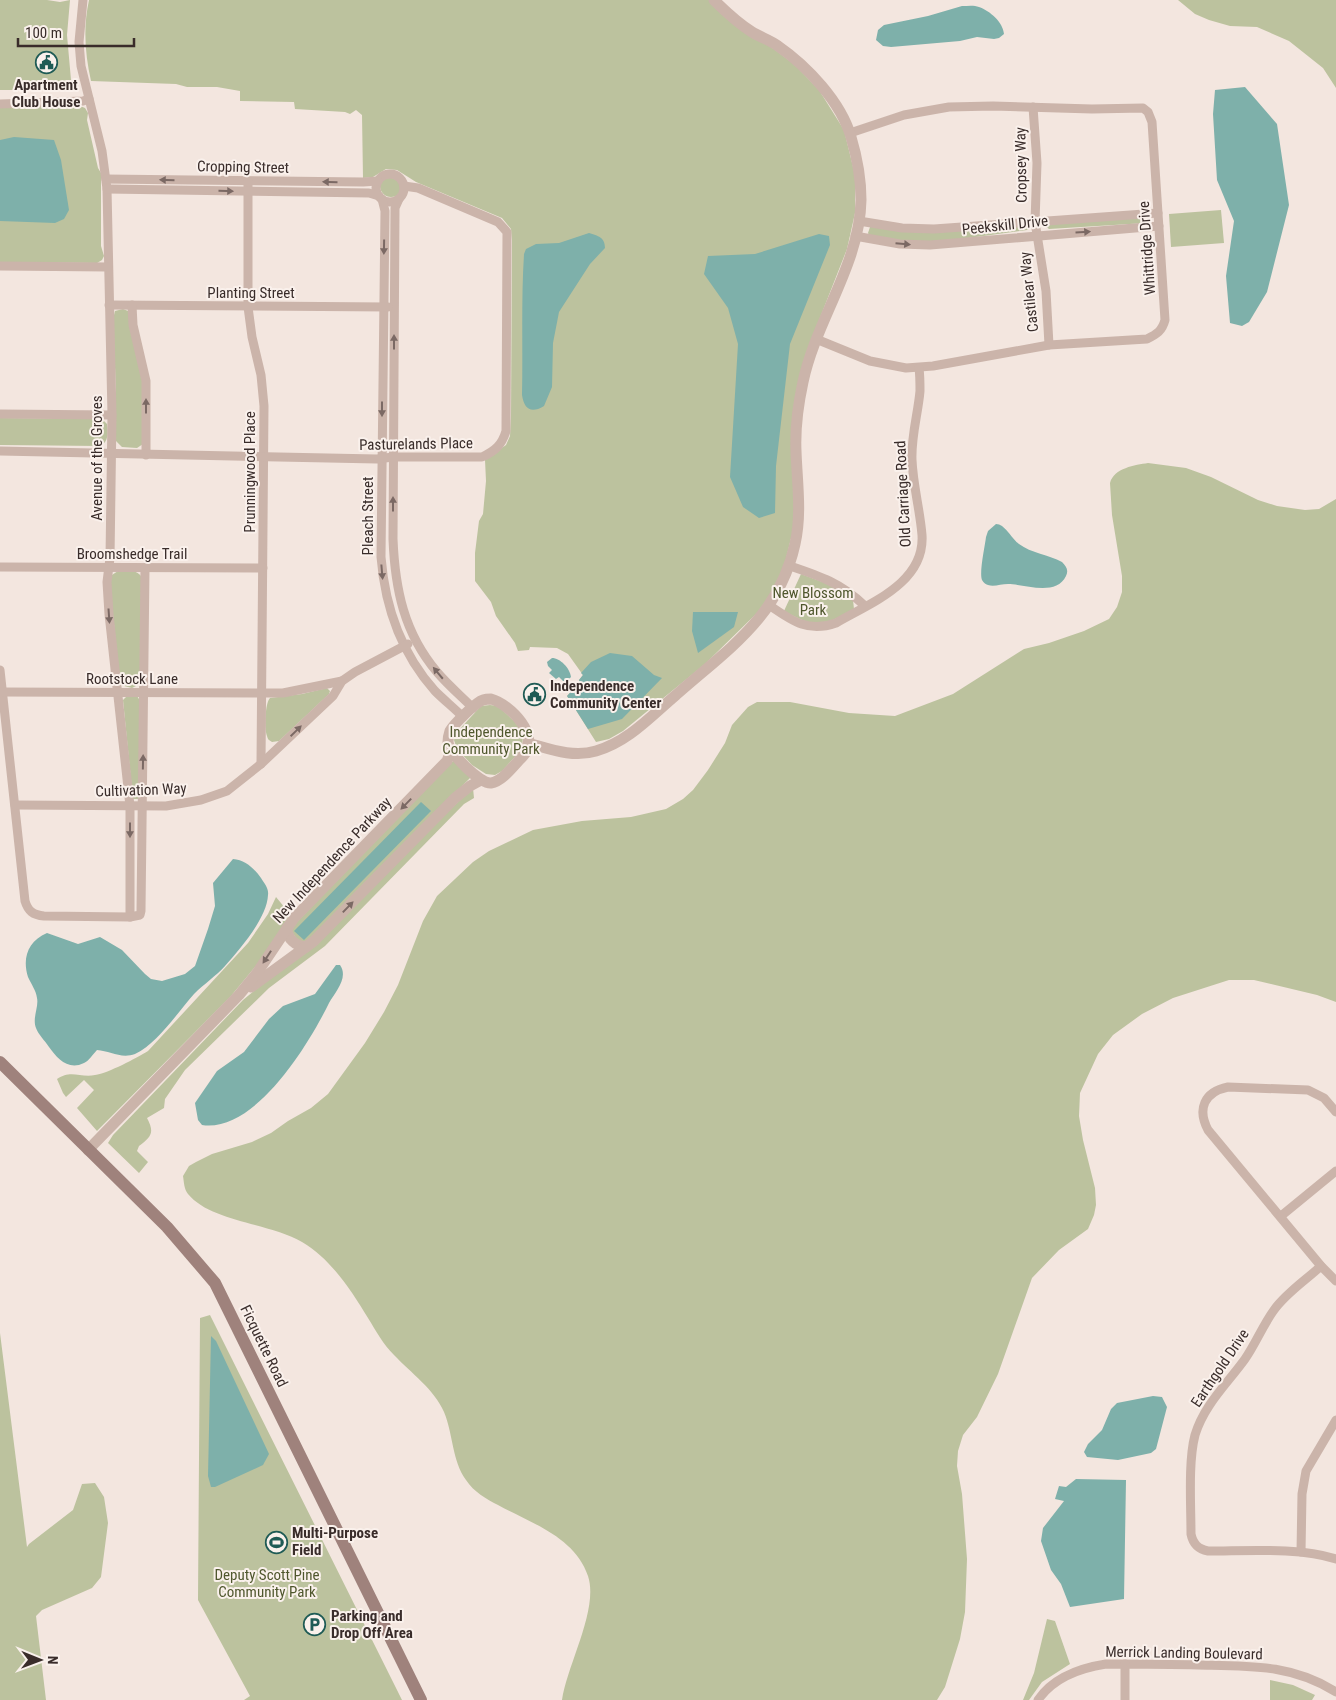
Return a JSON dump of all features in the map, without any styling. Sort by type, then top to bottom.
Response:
[{"type":"main road","name":"Ficquette Road","points":[[0,1062],[167,1227],[215,1282],[421,1700]]},
{"type":"street","name":"Avenue of the Groves","points":[[83,0],[79,42],[82,66],[102,151],[107,189],[108,305],[112,415],[110,558],[108,568],[109,614],[130,806],[130,917]]},
{"type":"street","points":[[528,743],[578,754],[594,752],[608,747],[632,734],[740,640],[769,605],[790,566],[800,512],[796,426],[803,382],[816,339],[850,255],[859,220],[861,201],[857,158],[850,132],[823,88],[808,70],[775,44],[735,20],[714,0]]},
{"type":"street","points":[[0,104],[82,102],[89,99]]},
{"type":"street","name":"Whittridge Drive","points":[[816,339],[876,363],[892,367],[919,368],[1048,345],[1147,338],[1158,334],[1165,320],[1152,122],[1148,112],[1143,108],[949,107],[930,109],[884,120],[850,132]]},
{"type":"street","name":"Cropsey Way","points":[[1032,107],[1037,163],[1036,235]]},
{"type":"street","points":[[394,174],[401,179],[404,186],[404,192],[399,199],[391,202],[380,197],[377,186],[378,181],[385,175],[394,174]]},
{"type":"street","name":"Cropping Street","points":[[106,179],[378,181]]},
{"type":"street","name":"Prunningwood Place","points":[[248,181],[248,307],[252,337],[264,390],[261,764]]},
{"type":"street","name":"Pasturelands Place","points":[[0,452],[111,452],[146,455],[382,459],[393,457],[482,457],[497,450],[506,431],[507,232],[498,222],[418,188],[404,186]]},
{"type":"street","name":"Cropping Street","points":[[107,189],[369,193],[380,197]]},
{"type":"street","name":"Pleach Street","points":[[380,197],[384,211],[381,557],[383,578],[392,617],[404,646],[435,690],[463,717]]},
{"type":"street","name":"Pleach Street","points":[[399,199],[395,208],[393,457],[395,576],[405,618],[415,641],[436,672],[473,708]]},
{"type":"street","name":"Peekskill Drive","points":[[859,220],[925,230],[1158,213]]},
{"type":"street","name":"Peekskill Drive","points":[[855,236],[913,245],[1159,226]]},
{"type":"street","name":"Castilear Way","points":[[1036,235],[1046,291],[1048,345]]},
{"type":"street","points":[[0,266],[108,267]]},
{"type":"street","name":"Planting Street","points":[[108,305],[394,307]]},
{"type":"street","points":[[132,305],[134,325],[146,381],[146,455]]},
{"type":"street","name":"Old Carriage Road","points":[[769,605],[795,622],[814,628],[826,627],[865,606],[905,580],[917,561],[921,549],[922,536],[913,478],[912,456],[913,435],[920,390],[919,368]]},
{"type":"street","points":[[0,414],[112,415]]},
{"type":"street","name":"Broomshedge Trail","points":[[0,566],[263,568]]},
{"type":"street","points":[[790,566],[826,578],[840,585],[865,606]]},
{"type":"street","points":[[0,670],[25,901],[28,908],[32,912],[44,916],[130,917],[140,915],[145,568]]},
{"type":"street","name":"Cultivation Way","points":[[15,805],[166,806],[201,800],[227,791],[261,764],[333,696],[342,682],[355,672],[415,641]]},
{"type":"street","name":"Cultivation Way","points":[[262,693],[283,693],[342,682]]},
{"type":"street","name":"Rootstock Lane","points":[[2,692],[262,693]]},
{"type":"street","points":[[483,700],[500,702],[516,714],[526,730],[528,743],[526,754],[500,780],[489,783],[481,780],[451,751],[448,742],[450,732],[473,708],[483,700]]},
{"type":"street","name":"New Independence Parkway","points":[[88,1150],[239,995],[257,973],[287,928],[447,761],[451,751]]},
{"type":"street","name":"New Independence Parkway","points":[[239,995],[314,941],[455,798],[481,780]]},
{"type":"street","points":[[287,928],[289,937],[296,944],[306,947]]},
{"type":"street","points":[[1336,1112],[1324,1098],[1308,1090],[1228,1087],[1211,1094],[1206,1100],[1202,1114],[1208,1130],[1321,1266],[1336,1280]]},
{"type":"street","points":[[1281,1216],[1336,1171]]},
{"type":"street","name":"Earthgold Drive","points":[[1321,1266],[1282,1300],[1246,1357],[1211,1402],[1199,1427],[1192,1452],[1191,1534],[1193,1540],[1201,1549],[1301,1552],[1336,1558]]},
{"type":"street","points":[[1301,1552],[1302,1494],[1305,1477],[1310,1462],[1336,1420]]},
{"type":"street","points":[[1125,1664],[1125,1700]]},
{"type":"street","name":"Merrick Landing Boulevard","points":[[1038,1700],[1050,1686],[1072,1673],[1091,1666],[1125,1664],[1277,1668],[1302,1675],[1336,1692]]},
{"type":"green space","points":[[0,0],[47,0],[60,2],[70,0],[67,35],[71,80],[69,88],[62,90],[0,90]]},
{"type":"green space","points":[[89,0],[709,0],[795,65],[819,90],[844,130],[855,175],[855,213],[847,249],[805,356],[795,522],[784,567],[768,598],[757,613],[705,664],[623,731],[609,739],[596,742],[567,696],[580,682],[579,680],[583,675],[568,654],[557,648],[530,647],[529,650],[518,651],[515,643],[496,616],[491,602],[475,581],[475,553],[479,521],[483,514],[486,481],[485,460],[506,445],[510,436],[511,229],[502,218],[416,182],[397,170],[386,169],[373,177],[363,178],[362,115],[356,110],[350,114],[345,112],[295,109],[294,102],[240,101],[240,91],[217,87],[91,81],[86,41]]},
{"type":"green space","points":[[1178,0],[1336,0],[1336,88],[1323,68],[1289,41],[1257,27],[1230,26],[1209,20],[1195,14]]},
{"type":"green space","points":[[80,106],[85,108],[88,113],[87,120],[98,168],[101,173],[101,246],[104,256],[97,263],[0,262],[0,107]]},
{"type":"green space","points":[[391,175],[399,178],[402,186],[399,194],[391,197],[383,194],[380,186],[383,178]]},
{"type":"green space","points":[[1221,210],[1224,243],[1171,247],[1169,214]]},
{"type":"green space","points":[[1148,217],[1149,220],[1146,223],[1049,229],[1045,226],[1046,224]]},
{"type":"green space","points":[[1029,225],[1030,229],[1027,230],[954,240],[911,243],[869,235],[868,233],[870,227],[873,226]]},
{"type":"green space","points":[[123,309],[128,311],[143,379],[143,444],[137,448],[122,447],[116,441],[113,319],[115,311]]},
{"type":"green space","points":[[0,418],[102,419],[107,424],[107,437],[100,446],[0,445]]},
{"type":"green space","points":[[1148,463],[1186,468],[1211,477],[1258,500],[1277,506],[1305,510],[1319,509],[1336,499],[1336,1002],[1317,995],[1254,980],[1229,980],[1173,998],[1142,1014],[1113,1035],[1098,1054],[1080,1093],[1079,1116],[1095,1188],[1096,1205],[1094,1215],[1088,1229],[1059,1250],[1032,1278],[998,1374],[977,1417],[963,1435],[958,1451],[957,1466],[962,1494],[967,1559],[965,1612],[960,1639],[945,1687],[937,1700],[562,1700],[586,1621],[589,1604],[590,1589],[588,1576],[582,1562],[563,1541],[538,1525],[489,1500],[476,1492],[469,1484],[461,1472],[455,1456],[447,1420],[440,1404],[386,1346],[340,1276],[322,1257],[302,1242],[289,1236],[211,1211],[188,1194],[183,1176],[189,1166],[212,1154],[252,1142],[271,1133],[311,1108],[328,1094],[365,1043],[384,1012],[398,985],[423,921],[437,896],[473,862],[489,851],[533,830],[582,821],[631,817],[666,809],[683,799],[693,790],[725,743],[732,725],[748,707],[757,702],[790,702],[849,713],[895,716],[953,694],[1024,649],[1084,631],[1109,619],[1117,607],[1122,592],[1122,576],[1112,515],[1110,483],[1112,478],[1120,471],[1131,466]]},
{"type":"green space","points":[[118,571],[135,572],[142,578],[140,684],[132,688],[120,685],[110,584],[112,575]]},
{"type":"green space","name":"New Blossom Park","points":[[801,574],[828,584],[853,600],[854,609],[819,624],[804,621],[784,611]]},
{"type":"green space","points":[[327,688],[330,691],[329,694],[279,741],[272,742],[269,740],[265,722],[267,705],[270,698],[302,694]]},
{"type":"green space","points":[[127,696],[137,696],[139,699],[139,799],[133,799],[123,700]]},
{"type":"green space","name":"Independence Community Park","points":[[481,706],[498,706],[515,722],[523,734],[522,749],[502,771],[495,775],[486,774],[472,765],[457,749],[454,740],[457,732]]},
{"type":"green space","points":[[454,760],[471,777],[309,941],[298,941],[290,929]]},
{"type":"green space","points":[[473,788],[474,798],[464,804],[325,946],[269,988],[185,1070],[165,1099],[164,1108],[147,1118],[151,1131],[149,1137],[139,1146],[137,1151],[148,1162],[139,1173],[108,1143],[113,1135],[243,1000],[282,968]]},
{"type":"green space","points":[[276,897],[290,914],[269,950],[231,996],[97,1131],[77,1108],[94,1090],[84,1080],[66,1097],[57,1079],[71,1074],[90,1076],[101,1074],[148,1051],[248,943],[268,914]]},
{"type":"green space","name":"Deputy Scott Pine Community Park","points":[[210,1315],[402,1700],[244,1700],[250,1696],[198,1600],[200,1318]]},
{"type":"green space","points":[[0,1333],[27,1547],[73,1510],[82,1484],[95,1483],[104,1497],[108,1523],[101,1577],[92,1588],[42,1610],[36,1616],[46,1700],[0,1700]]},
{"type":"green space","points":[[1047,1619],[1055,1621],[1070,1664],[1042,1682],[1029,1700],[1023,1700],[1034,1673]]},
{"type":"green space","points":[[1270,1680],[1293,1685],[1315,1695],[1312,1700],[1270,1700]]},
{"type":"water","points":[[962,6],[977,6],[987,11],[999,21],[1004,34],[994,39],[977,37],[960,41],[891,47],[883,46],[876,40],[878,30],[884,25],[928,16]]},
{"type":"water","points":[[1245,87],[1277,124],[1289,205],[1267,292],[1249,322],[1242,326],[1230,323],[1226,276],[1234,221],[1217,180],[1213,114],[1215,90]]},
{"type":"water","points":[[14,137],[54,140],[61,160],[69,210],[64,219],[55,223],[0,221],[0,140]]},
{"type":"water","points":[[589,233],[602,239],[605,248],[590,264],[559,312],[553,343],[552,387],[544,406],[532,410],[524,404],[522,395],[524,254],[526,249],[536,244],[559,243]]},
{"type":"water","points":[[819,234],[829,236],[830,245],[790,344],[776,466],[775,513],[759,518],[743,507],[730,477],[738,344],[728,308],[704,274],[708,256],[755,254]]},
{"type":"water","points":[[996,524],[1002,526],[1024,547],[1062,562],[1067,570],[1066,576],[1055,586],[1047,588],[1008,584],[987,585],[981,577],[986,537],[988,531]]},
{"type":"water","points":[[693,612],[738,612],[734,627],[698,653],[692,631]]},
{"type":"water","points":[[610,653],[632,656],[654,675],[662,678],[622,719],[588,729],[567,696],[580,682],[579,680],[583,675],[581,673],[591,662]]},
{"type":"water","points":[[555,658],[567,667],[571,677],[567,681],[563,681],[559,677],[556,679],[549,673],[552,670],[547,662]]},
{"type":"water","points":[[421,802],[431,811],[304,940],[294,931]]},
{"type":"water","points":[[233,859],[241,861],[252,868],[265,884],[268,892],[266,904],[258,923],[231,959],[194,994],[152,1043],[135,1054],[125,1056],[97,1050],[86,1062],[78,1065],[68,1064],[59,1059],[40,1035],[35,1024],[37,998],[26,970],[26,957],[31,945],[40,936],[47,933],[78,944],[100,937],[122,950],[151,979],[162,981],[185,974],[195,966],[208,929],[215,906],[213,883]]},
{"type":"water","points":[[336,965],[340,965],[343,975],[340,985],[294,1062],[278,1082],[260,1101],[241,1115],[222,1124],[202,1125],[198,1120],[195,1103],[217,1071],[244,1052],[269,1019],[283,1006],[315,994]]},
{"type":"water","points":[[211,1336],[216,1341],[269,1454],[263,1465],[215,1487],[211,1487],[208,1476]]},
{"type":"water","points":[[1153,1396],[1162,1397],[1167,1407],[1156,1449],[1151,1453],[1118,1460],[1087,1457],[1084,1452],[1088,1444],[1102,1430],[1111,1409],[1117,1403]]},
{"type":"water","points":[[1076,1479],[1126,1480],[1124,1599],[1070,1607],[1061,1584],[1051,1570],[1041,1541],[1043,1528],[1064,1501],[1055,1499],[1059,1486],[1066,1487]]},
{"type":"place","name":"Apartment Club House","points":[[46,62]]},
{"type":"place","name":"Independence Community Center","points":[[534,695]]},
{"type":"place","name":"Multi-Purpose Field","points":[[276,1542]]},
{"type":"place","name":"Parking and Drop Off Area","points":[[315,1625]]}]
